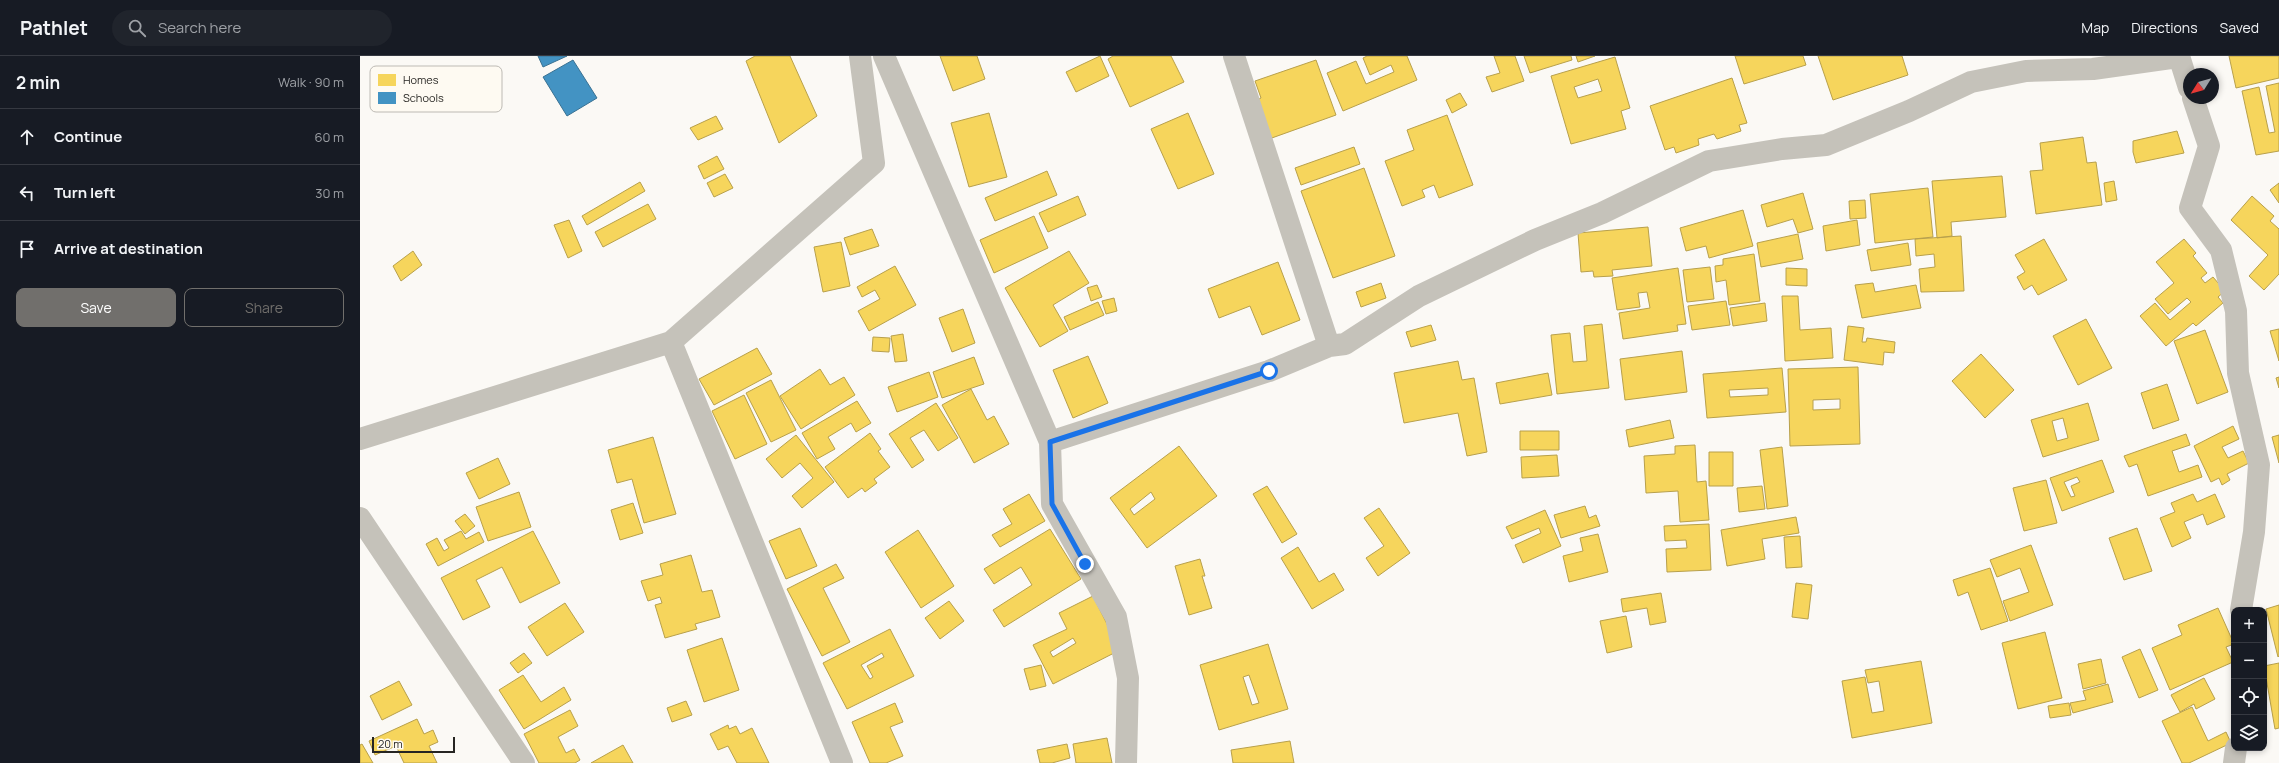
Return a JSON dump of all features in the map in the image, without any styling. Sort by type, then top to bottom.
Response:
[{"type":"street","points":[[360,439],[671,342],[874,163],[860,56]]},
{"type":"street","points":[[884,56],[1050,442],[1052,504],[1116,617],[1128,678],[1126,763]]},
{"type":"street","points":[[1234,56],[1329,346]]},
{"type":"street","points":[[1050,442],[1269,371],[1329,346],[1345,344],[1419,296],[1535,240],[1602,213],[1709,161],[1826,145],[1910,111],[1972,82],[2026,71],[2093,69],[2179,56],[2183,69]]},
{"type":"street","points":[[2195,104],[2209,146],[2190,208],[2221,250],[2236,311],[2238,373],[2258,465],[2254,532],[2242,607]]},
{"type":"street","points":[[671,342],[842,763]]},
{"type":"street","points":[[360,518],[524,763]]},
{"type":"street","points":[[2234,763],[2236,751]]},
{"type":"building: Homes","points":[[755,56],[790,56],[817,116],[779,143],[746,61]]},
{"type":"building: Homes","points":[[940,56],[977,56],[985,79],[953,91]]},
{"type":"building: Homes","points":[[1100,56],[1109,76],[1076,92],[1066,72]]},
{"type":"building: Homes","points":[[1113,56],[1171,56],[1184,82],[1130,107],[1108,59]]},
{"type":"building: Homes","points":[[1367,56],[1407,56],[1417,80],[1343,111],[1327,73],[1356,61],[1366,84],[1394,72],[1391,65],[1370,75],[1363,58]]},
{"type":"building: Homes","points":[[1494,56],[1515,56],[1524,81],[1492,92],[1486,77],[1500,73]]},
{"type":"building: Homes","points":[[1524,56],[1571,56],[1572,60],[1530,73]]},
{"type":"building: Homes","points":[[1576,56],[1595,56],[1578,62]]},
{"type":"building: Homes","points":[[1735,56],[1803,56],[1806,65],[1744,84]]},
{"type":"building: Homes","points":[[1818,56],[1902,56],[1908,75],[1833,100]]},
{"type":"building: Homes","points":[[2229,56],[2279,56],[2279,78],[2236,88]]},
{"type":"building: Homes","points":[[1615,57],[1630,108],[1621,111],[1626,129],[1571,144],[1551,76]],"holes":[[[1598,79],[1602,91],[1578,98],[1574,87]]]},
{"type":"building: Homes","points":[[1316,60],[1336,115],[1269,139],[1255,101],[1261,98],[1255,81]]},
{"type":"building: Homes","points":[[1732,78],[1747,123],[1739,125],[1741,131],[1717,139],[1714,134],[1698,139],[1699,145],[1676,153],[1674,147],[1665,150],[1650,106]]},
{"type":"building: Homes","points":[[2279,83],[2279,151],[2256,155],[2242,91],[2259,87],[2269,133],[2275,132],[2266,86]]},
{"type":"building: Homes","points":[[1460,93],[1467,105],[1452,113],[1446,100]]},
{"type":"building: Homes","points":[[989,113],[1007,177],[969,187],[951,123]]},
{"type":"building: Homes","points":[[1188,113],[1214,174],[1178,189],[1151,129]]},
{"type":"building: Homes","points":[[1447,115],[1473,185],[1439,198],[1434,185],[1422,190],[1425,197],[1402,206],[1385,161],[1414,150],[1407,130]]},
{"type":"building: Homes","points":[[716,116],[723,129],[698,140],[690,128]]},
{"type":"building: Homes","points":[[2177,131],[2184,153],[2136,163],[2133,152],[2133,141]]},
{"type":"building: Homes","points":[[2083,137],[2087,163],[2096,162],[2102,205],[2036,214],[2030,171],[2043,170],[2040,143]]},
{"type":"building: Homes","points":[[1354,147],[1360,164],[1301,185],[1295,168]]},
{"type":"building: Homes","points":[[717,156],[724,169],[704,179],[698,166]]},
{"type":"building: Homes","points":[[1364,168],[1395,256],[1333,278],[1301,191]]},
{"type":"building: Homes","points":[[1047,171],[1057,195],[995,221],[985,198]]},
{"type":"building: Homes","points":[[725,174],[733,188],[714,197],[707,183]]},
{"type":"building: Homes","points":[[2002,176],[2006,217],[1951,222],[1952,236],[1937,238],[1932,181]]},
{"type":"building: Homes","points":[[2114,181],[2117,200],[2106,202],[2104,183]]},
{"type":"building: Homes","points":[[640,182],[645,191],[587,225],[582,216]]},
{"type":"building: Homes","points":[[2279,183],[2279,203],[2270,190]]},
{"type":"building: Homes","points":[[1928,188],[1933,237],[1875,243],[1870,194]]},
{"type":"building: Homes","points":[[1803,193],[1813,229],[1798,233],[1793,219],[1767,227],[1761,205]]},
{"type":"building: Homes","points":[[1078,196],[1086,215],[1048,232],[1039,213]]},
{"type":"building: Homes","points":[[2252,196],[2274,216],[2270,221],[2279,229],[2279,274],[2264,290],[2249,276],[2268,255],[2231,220]]},
{"type":"building: Homes","points":[[1865,200],[1866,218],[1850,219],[1849,201]]},
{"type":"building: Homes","points":[[648,204],[656,219],[603,247],[595,232]]},
{"type":"building: Homes","points":[[1743,210],[1753,246],[1709,258],[1706,246],[1686,251],[1680,228]]},
{"type":"building: Homes","points":[[1034,216],[1048,248],[994,273],[980,240]]},
{"type":"building: Homes","points":[[569,220],[582,251],[568,258],[554,225]]},
{"type":"building: Homes","points":[[1857,220],[1860,245],[1826,251],[1823,226]]},
{"type":"building: Homes","points":[[1648,227],[1652,266],[1612,270],[1613,276],[1594,277],[1593,271],[1581,272],[1578,233]]},
{"type":"building: Homes","points":[[872,229],[879,246],[850,255],[844,238]]},
{"type":"building: Homes","points":[[1798,234],[1803,259],[1761,267],[1757,243]]},
{"type":"building: Homes","points":[[1961,236],[1964,291],[1921,292],[1919,269],[1935,267],[1934,254],[1916,256],[1915,239]]},
{"type":"building: Homes","points":[[2044,239],[2067,280],[2038,295],[2032,285],[2024,290],[2017,277],[2025,272],[2015,255]]},
{"type":"building: Homes","points":[[2184,239],[2196,253],[2193,256],[2207,273],[2201,278],[2205,283],[2213,277],[2225,291],[2218,297],[2223,303],[2196,326],[2193,323],[2166,346],[2140,316],[2155,303],[2170,320],[2191,302],[2187,298],[2168,314],[2155,299],[2174,283],[2156,262]]},
{"type":"building: Homes","points":[[841,242],[850,286],[823,292],[814,247]]},
{"type":"building: Homes","points":[[1908,243],[1911,265],[1871,271],[1867,250]]},
{"type":"building: Homes","points":[[413,251],[422,265],[401,281],[393,266]]},
{"type":"building: Homes","points":[[1069,251],[1089,283],[1053,305],[1068,331],[1040,347],[1005,288]]},
{"type":"building: Homes","points":[[1754,254],[1760,301],[1729,305],[1726,280],[1716,282],[1715,266],[1723,265],[1723,259]]},
{"type":"building: Homes","points":[[1278,262],[1300,320],[1262,335],[1250,306],[1219,318],[1208,289]]},
{"type":"building: Homes","points":[[895,266],[916,305],[869,331],[858,311],[880,299],[875,290],[862,297],[857,287]]},
{"type":"building: Homes","points":[[1710,267],[1714,299],[1687,302],[1683,270]]},
{"type":"building: Homes","points":[[1678,268],[1686,324],[1677,325],[1678,331],[1623,339],[1619,313],[1650,308],[1647,292],[1638,293],[1640,307],[1617,310],[1612,278]]},
{"type":"building: Homes","points":[[1786,268],[1807,269],[1807,286],[1786,285]]},
{"type":"building: Homes","points":[[1381,283],[1386,298],[1361,307],[1356,292]]},
{"type":"building: Homes","points":[[1873,283],[1875,292],[1916,285],[1921,308],[1862,318],[1855,285]]},
{"type":"building: Homes","points":[[1097,285],[1102,297],[1091,301],[1087,288]]},
{"type":"building: Homes","points":[[1782,296],[1798,296],[1800,330],[1831,328],[1833,358],[1785,361]]},
{"type":"building: Homes","points":[[1114,298],[1117,311],[1106,314],[1102,301]]},
{"type":"building: Homes","points":[[1726,301],[1730,325],[1692,330],[1688,306]]},
{"type":"building: Homes","points":[[1098,302],[1104,315],[1070,330],[1064,317]]},
{"type":"building: Homes","points":[[1765,303],[1767,321],[1733,326],[1730,308]]},
{"type":"building: Homes","points":[[963,309],[975,343],[952,352],[939,318]]},
{"type":"building: Homes","points":[[2086,319],[2112,368],[2078,385],[2053,336]]},
{"type":"building: Homes","points":[[1602,324],[1609,388],[1557,394],[1551,335],[1570,333],[1573,362],[1587,361],[1584,326]]},
{"type":"building: Homes","points":[[1431,325],[1436,340],[1411,347],[1406,332]]},
{"type":"building: Homes","points":[[1848,326],[1864,328],[1862,342],[1866,342],[1867,338],[1895,342],[1894,353],[1884,352],[1883,365],[1844,360]]},
{"type":"building: Homes","points":[[2279,329],[2279,361],[2270,331]]},
{"type":"building: Homes","points":[[2205,330],[2228,392],[2197,404],[2174,341]]},
{"type":"building: Homes","points":[[903,334],[907,361],[895,362],[891,336]]},
{"type":"building: Homes","points":[[873,337],[890,338],[889,352],[872,351]]},
{"type":"building: Homes","points":[[757,348],[772,374],[714,405],[699,379]]},
{"type":"building: Homes","points":[[1682,351],[1687,392],[1625,400],[1620,359]]},
{"type":"building: Homes","points":[[1981,354],[2014,390],[1985,418],[1952,381]]},
{"type":"building: Homes","points":[[1088,356],[1108,403],[1073,418],[1053,370]]},
{"type":"building: Homes","points":[[974,357],[984,384],[942,398],[933,372]]},
{"type":"building: Homes","points":[[1458,361],[1462,380],[1474,378],[1487,452],[1467,456],[1458,413],[1404,423],[1394,373]]},
{"type":"building: Homes","points":[[1858,367],[1860,444],[1790,446],[1788,369]],"holes":[[[1840,399],[1840,409],[1813,410],[1813,400]]]},
{"type":"building: Homes","points":[[1782,368],[1786,412],[1707,418],[1703,374]],"holes":[[[1768,388],[1768,395],[1730,397],[1729,390]]]},
{"type":"building: Homes","points":[[820,369],[830,385],[844,377],[855,395],[801,429],[780,396]]},
{"type":"building: Homes","points":[[929,372],[938,397],[897,412],[888,387]]},
{"type":"building: Homes","points":[[1548,373],[1552,395],[1500,404],[1496,383]]},
{"type":"building: Homes","points":[[2279,377],[2279,388],[2276,378]]},
{"type":"building: Homes","points":[[771,380],[796,430],[771,442],[746,393]]},
{"type":"building: Homes","points":[[2167,384],[2179,420],[2153,429],[2141,393]]},
{"type":"building: Homes","points":[[971,389],[987,420],[994,416],[1009,444],[974,463],[942,405]]},
{"type":"building: Homes","points":[[744,395],[767,444],[735,459],[712,411]]},
{"type":"building: Homes","points":[[857,401],[871,423],[856,432],[851,423],[828,437],[835,449],[817,459],[802,433]]},
{"type":"building: Homes","points":[[936,403],[958,438],[938,451],[924,430],[910,438],[924,460],[912,468],[889,434]]},
{"type":"building: Homes","points":[[2088,403],[2099,440],[2043,457],[2031,420]],"holes":[[[2063,418],[2068,438],[2057,441],[2052,421]]]},
{"type":"building: Homes","points":[[1670,420],[1674,438],[1629,447],[1626,430]]},
{"type":"building: Homes","points":[[2233,426],[2239,439],[2222,447],[2228,458],[2243,451],[2249,463],[2227,474],[2230,480],[2222,485],[2219,478],[2211,482],[2194,446]]},
{"type":"building: Homes","points":[[1520,431],[1559,431],[1559,450],[1520,450]]},
{"type":"building: Homes","points":[[870,433],[881,449],[878,451],[890,467],[874,479],[877,483],[865,492],[862,488],[848,498],[825,467]]},
{"type":"building: Homes","points":[[2186,434],[2190,445],[2172,451],[2179,472],[2198,465],[2202,477],[2148,496],[2137,464],[2129,467],[2124,456]]},
{"type":"building: Homes","points":[[796,435],[834,482],[802,508],[792,496],[813,478],[800,463],[782,478],[766,459]]},
{"type":"building: Homes","points":[[2279,435],[2279,463],[2272,437]]},
{"type":"building: Homes","points":[[653,437],[676,514],[644,523],[632,479],[617,483],[608,450]]},
{"type":"building: Homes","points":[[1695,445],[1697,482],[1706,481],[1709,520],[1680,522],[1678,491],[1646,493],[1644,456],[1675,454],[1675,446]]},
{"type":"building: Homes","points":[[1179,446],[1217,496],[1147,548],[1110,498]],"holes":[[[1151,492],[1155,499],[1134,515],[1130,509]]]},
{"type":"building: Homes","points":[[1782,447],[1788,506],[1767,509],[1760,450]]},
{"type":"building: Homes","points":[[1709,452],[1733,452],[1733,486],[1709,486]]},
{"type":"building: Homes","points":[[1557,455],[1559,476],[1522,478],[1521,457]]},
{"type":"building: Homes","points":[[498,458],[510,484],[479,499],[466,473]]},
{"type":"building: Homes","points":[[2102,460],[2114,492],[2062,511],[2050,478]],"holes":[[[2077,477],[2080,482],[2071,486],[2075,496],[2071,497],[2064,482]]]},
{"type":"building: Homes","points":[[2046,480],[2057,523],[2024,531],[2013,488]]},
{"type":"building: Homes","points":[[1267,486],[1297,534],[1282,543],[1253,494]]},
{"type":"building: Homes","points":[[1762,486],[1765,509],[1739,512],[1737,488]]},
{"type":"building: Homes","points":[[519,492],[531,527],[488,541],[476,507]]},
{"type":"building: Homes","points":[[1029,494],[1045,521],[1000,547],[992,535],[1012,524],[1003,509]]},
{"type":"building: Homes","points":[[2193,494],[2197,502],[2215,494],[2225,517],[2207,525],[2203,514],[2184,522],[2191,538],[2172,547],[2160,518],[2175,512],[2171,503]]},
{"type":"building: Homes","points":[[633,503],[643,533],[620,540],[611,510]]},
{"type":"building: Homes","points":[[1585,506],[1589,518],[1596,515],[1600,526],[1561,538],[1554,515]]},
{"type":"building: Homes","points":[[1379,508],[1410,553],[1378,576],[1366,558],[1384,546],[1364,518]]},
{"type":"building: Homes","points":[[1545,510],[1561,546],[1523,563],[1515,545],[1541,533],[1539,528],[1512,539],[1506,527]]},
{"type":"building: Homes","points":[[465,514],[475,526],[465,534],[455,521]]},
{"type":"building: Homes","points":[[1796,517],[1799,533],[1762,539],[1765,559],[1727,566],[1721,530]]},
{"type":"building: Homes","points":[[1709,524],[1711,570],[1667,572],[1666,549],[1687,548],[1686,540],[1665,541],[1664,526]]},
{"type":"building: Homes","points":[[800,528],[817,566],[786,579],[769,541]]},
{"type":"building: Homes","points":[[2137,528],[2152,571],[2124,580],[2109,538]]},
{"type":"building: Homes","points":[[1050,529],[1081,579],[1004,627],[993,610],[1032,585],[1021,567],[994,584],[984,569]]},
{"type":"building: Homes","points":[[918,530],[954,586],[921,608],[885,552]]},
{"type":"building: Homes","points":[[461,531],[466,539],[479,532],[484,542],[438,566],[426,544],[437,538],[444,551],[449,548],[444,540]]},
{"type":"building: Homes","points":[[533,531],[560,583],[520,603],[502,567],[476,580],[490,607],[463,620],[441,578]]},
{"type":"building: Homes","points":[[1598,534],[1608,572],[1569,582],[1563,556],[1583,551],[1580,538]]},
{"type":"building: Homes","points":[[1800,536],[1802,567],[1786,568],[1784,537]]},
{"type":"building: Homes","points":[[2031,545],[2053,605],[2010,621],[2003,601],[2029,592],[2020,568],[1997,577],[1990,560]]},
{"type":"building: Homes","points":[[1298,547],[1319,582],[1334,573],[1344,590],[1312,609],[1281,558]]},
{"type":"building: Homes","points":[[691,555],[702,592],[712,590],[720,617],[695,624],[697,629],[665,638],[655,605],[662,603],[660,597],[648,601],[641,581],[663,575],[660,564]]},
{"type":"building: Homes","points":[[1200,559],[1205,576],[1202,576],[1212,608],[1189,615],[1175,566]]},
{"type":"building: Homes","points":[[836,564],[844,578],[823,588],[850,642],[822,656],[787,589]]},
{"type":"building: Homes","points":[[1990,568],[2008,621],[1981,630],[1968,592],[1958,596],[1953,580]]},
{"type":"building: Homes","points":[[1796,583],[1812,585],[1808,619],[1792,617]]},
{"type":"building: Homes","points":[[1661,593],[1666,622],[1650,625],[1647,608],[1623,612],[1621,599]]},
{"type":"building: Homes","points":[[1093,596],[1120,650],[1053,684],[1033,645],[1067,629],[1059,613]],"holes":[[[1073,638],[1076,643],[1053,657],[1050,652]]]},
{"type":"building: Homes","points":[[949,601],[964,621],[940,639],[925,618]]},
{"type":"building: Homes","points":[[565,603],[584,632],[547,656],[528,627]]},
{"type":"building: Homes","points":[[2279,605],[2278,657],[2267,613],[2267,609]]},
{"type":"building: Homes","points":[[2218,608],[2231,637],[2231,645],[2226,647],[2231,658],[2231,663],[2170,690],[2152,648],[2182,635],[2178,625]]},
{"type":"building: Homes","points":[[1626,616],[1632,647],[1607,653],[1600,621]]},
{"type":"building: Homes","points":[[890,629],[914,676],[847,709],[823,663]],"holes":[[[882,653],[884,657],[867,666],[873,677],[870,679],[861,665]]]},
{"type":"building: Homes","points":[[2045,632],[2062,698],[2018,709],[2002,643]]},
{"type":"building: Homes","points":[[722,638],[739,690],[704,702],[687,650]]},
{"type":"building: Homes","points":[[1268,644],[1288,709],[1219,730],[1200,665]],"holes":[[[1249,675],[1259,703],[1252,705],[1243,677]]]},
{"type":"building: Homes","points":[[2140,649],[2158,690],[2139,698],[2122,657]]},
{"type":"building: Homes","points":[[524,653],[532,663],[518,673],[510,663]]},
{"type":"building: Homes","points":[[2101,659],[2106,683],[2083,689],[2078,664]]},
{"type":"building: Homes","points":[[1921,661],[1932,723],[1852,738],[1842,681],[1865,677],[1872,713],[1884,711],[1879,681],[1868,683],[1865,670]]},
{"type":"building: Homes","points":[[2279,663],[2279,728],[2275,729],[2267,683],[2267,665]]},
{"type":"building: Homes","points":[[1041,665],[1046,686],[1030,690],[1024,669]]},
{"type":"building: Homes","points":[[523,675],[541,702],[564,687],[571,700],[524,729],[499,690]]},
{"type":"building: Homes","points":[[2204,678],[2215,699],[2196,709],[2194,704],[2180,712],[2171,695]]},
{"type":"building: Homes","points":[[399,681],[412,705],[382,720],[370,696]]},
{"type":"building: Homes","points":[[2108,684],[2113,702],[2073,713],[2070,703],[2086,700],[2083,691]]},
{"type":"building: Homes","points":[[686,701],[692,715],[672,722],[667,708]]},
{"type":"building: Homes","points":[[895,703],[903,722],[890,727],[903,756],[886,763],[870,763],[852,722]]},
{"type":"building: Homes","points":[[2069,703],[2071,715],[2050,718],[2048,706]]},
{"type":"building: Homes","points":[[2192,707],[2208,741],[2226,732],[2231,743],[2189,763],[2182,763],[2162,721]]},
{"type":"building: Homes","points":[[570,710],[578,726],[558,737],[566,753],[574,749],[580,760],[575,763],[539,763],[524,734]]},
{"type":"building: Homes","points":[[417,719],[424,734],[433,730],[438,742],[429,746],[437,763],[404,763],[396,746],[375,755],[369,741]]},
{"type":"building: Homes","points":[[728,725],[729,729],[736,726],[740,734],[752,728],[769,763],[737,763],[728,746],[718,750],[710,734]]},
{"type":"building: Homes","points":[[1107,738],[1112,763],[1076,763],[1073,744]]},
{"type":"building: Homes","points":[[1290,741],[1294,763],[1233,763],[1231,750]]},
{"type":"building: Homes","points":[[362,744],[373,763],[360,763],[360,745]]},
{"type":"building: Homes","points":[[1067,744],[1070,758],[1052,763],[1040,763],[1037,750]]},
{"type":"building: Homes","points":[[623,745],[633,763],[591,763]]},
{"type":"building: Schools","points":[[538,56],[567,56],[543,67]]},
{"type":"building: Schools","points":[[573,60],[597,98],[567,116],[543,77]]},
{"type":"route","points":[[1085,564],[1052,504],[1050,442],[1167,402],[1269,371]]}]
